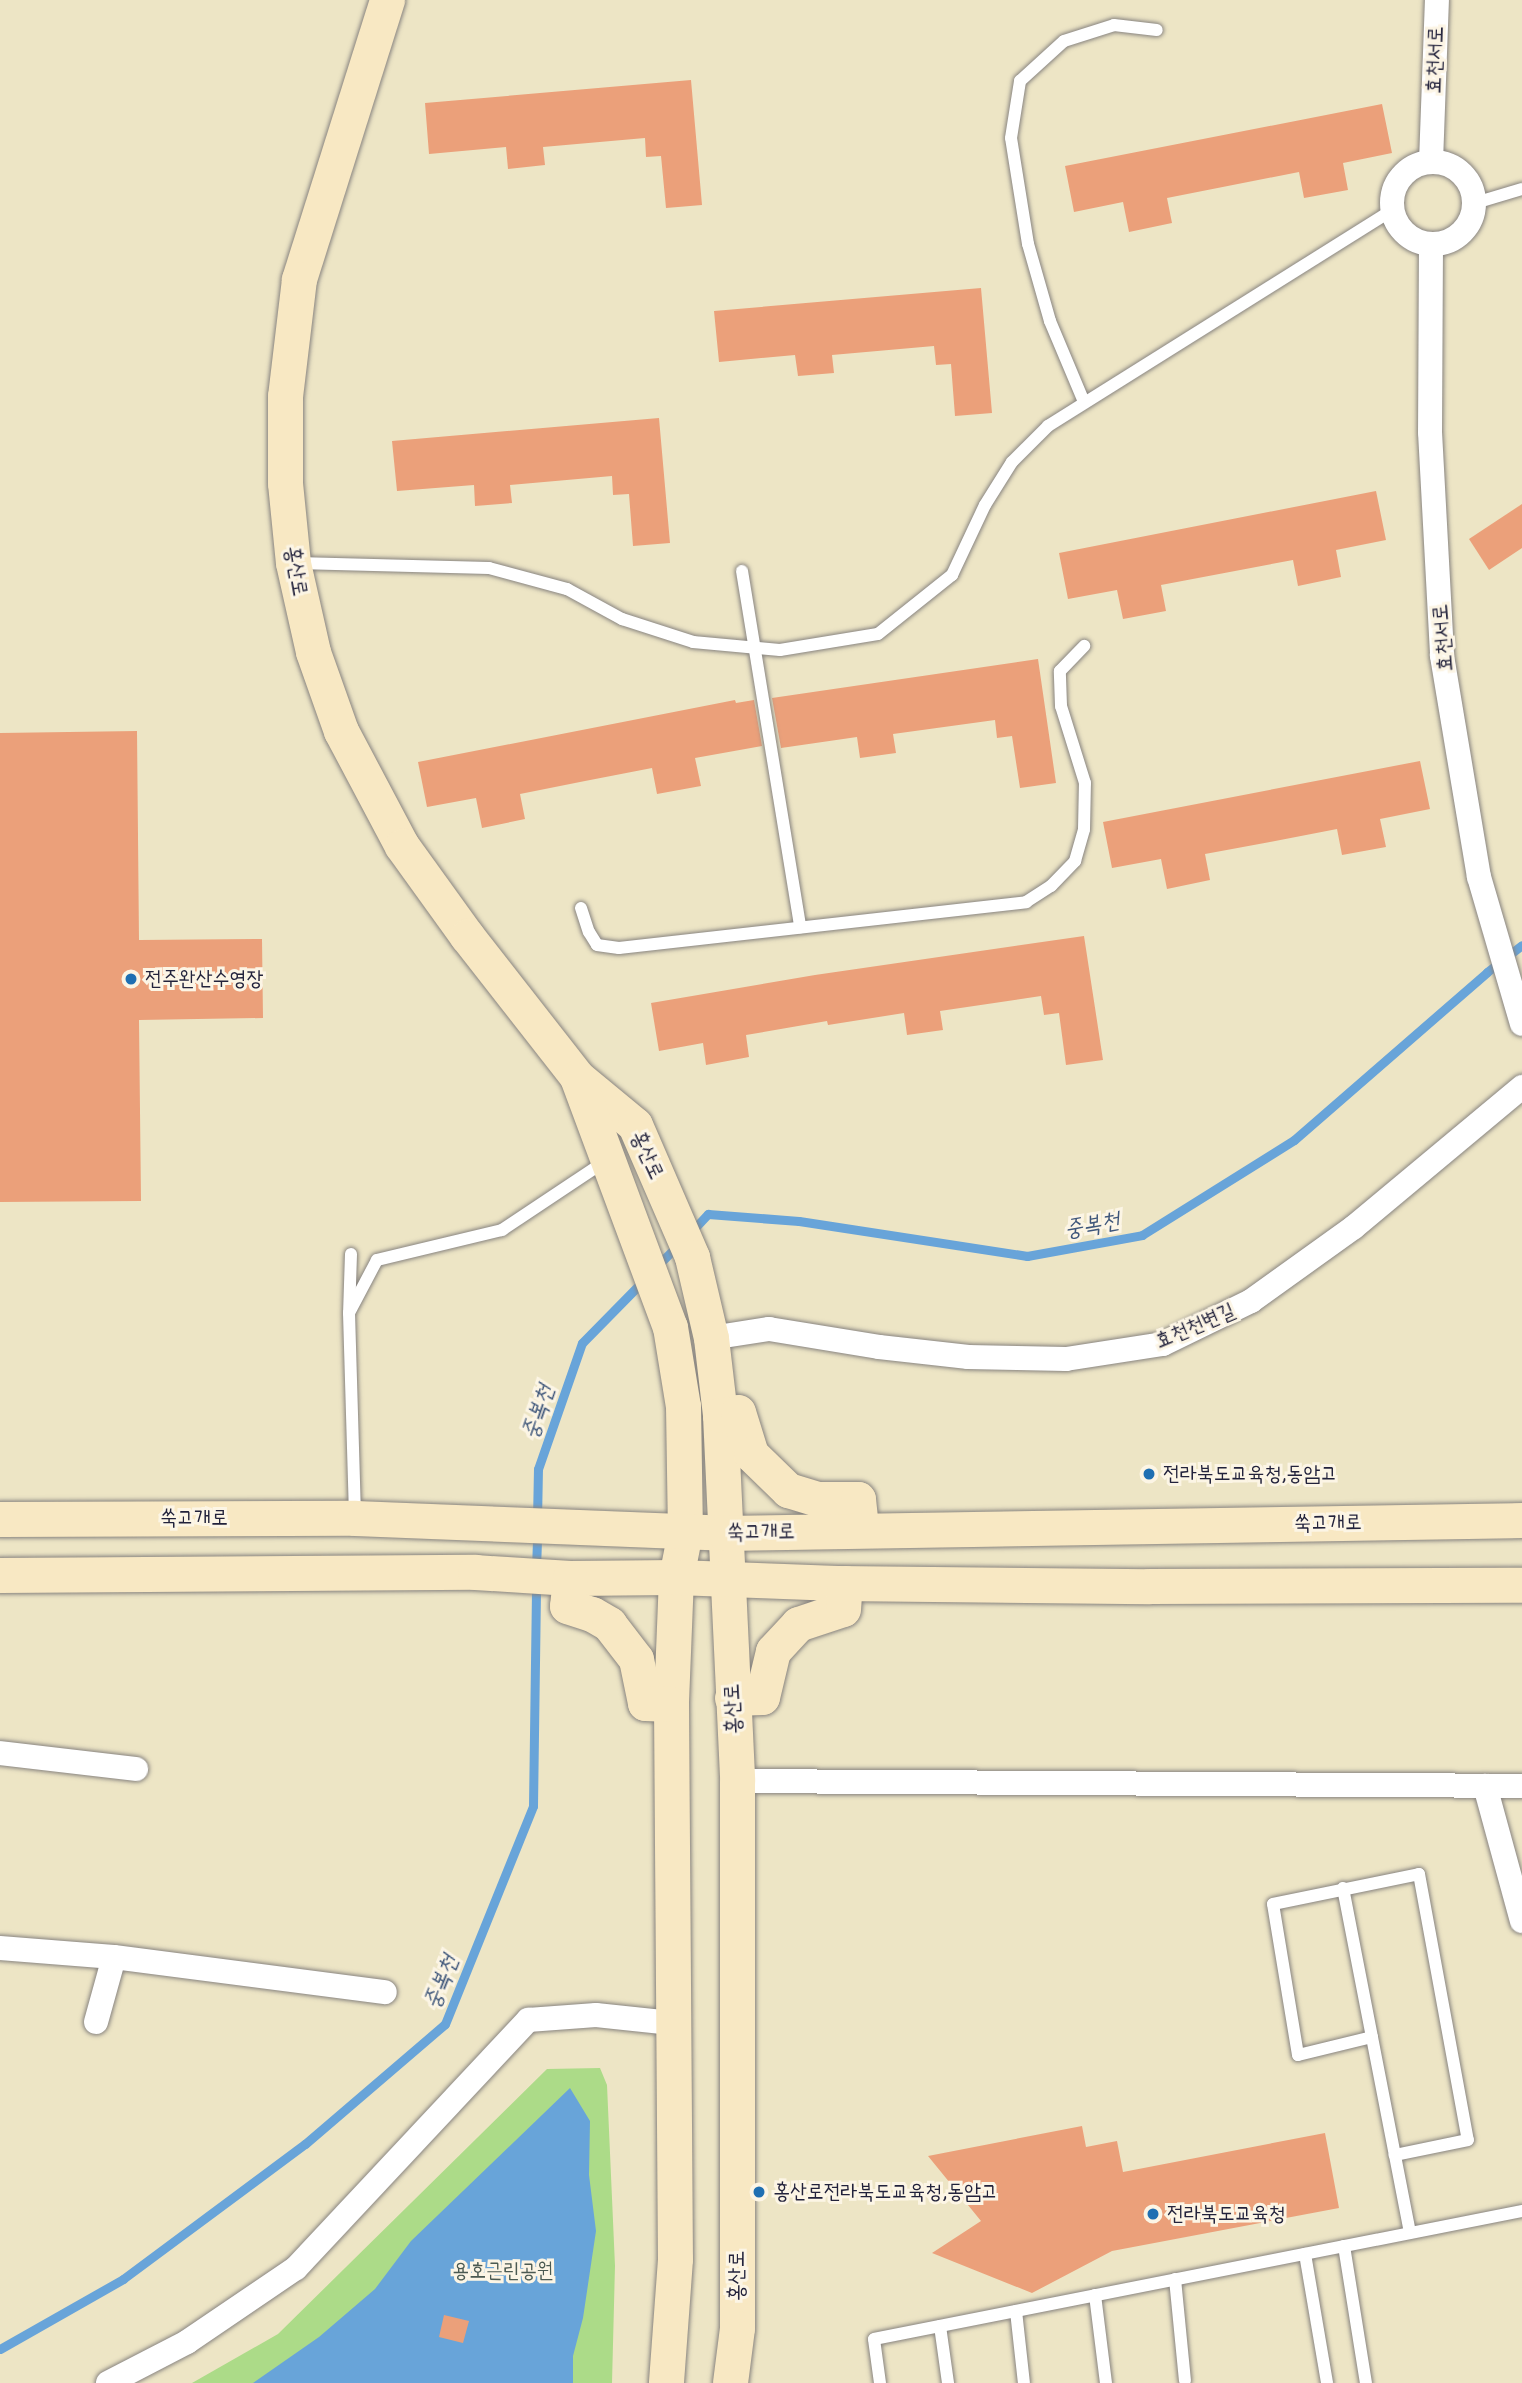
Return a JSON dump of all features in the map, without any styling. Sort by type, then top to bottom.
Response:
[{"type":"street","name":"홍산로","points":[[387,0],[299,279],[285,396],[285,483],[293,563],[313,652],[341,731],[402,846],[467,936],[577,1077],[635,1125],[692,1257],[707,1322],[720,1415],[737,1781],[737,2328],[730,2383]]},
{"type":"street","name":"효천서로","points":[[1431,162],[1437,0]]},
{"type":"street","points":[[1431,162],[1457,169],[1466,178],[1475,203],[1467,228],[1445,243],[1431,244],[1405,234],[1392,210],[1392,196],[1397,183],[1417,165],[1431,162]]},
{"type":"street","name":"효천서로","points":[[1431,244],[1430,432],[1442,656],[1479,877],[1522,1024]]},
{"type":"street","name":"홍산로","points":[[577,1077],[670,1327],[683,1406],[685,1532],[676,1577],[671,1704],[675,2259],[666,2383]]},
{"type":"street","name":"효천천변길","points":[[707,1322],[769,1328],[878,1347],[968,1357],[1066,1359],[1163,1344],[1251,1301],[1344,1235],[1522,1087]]},
{"type":"street","points":[[720,1415],[737,1412],[751,1454],[788,1490],[817,1499],[858,1499],[861,1530]]},
{"type":"street","name":"쑥고개로","points":[[0,1518],[355,1518],[724,1533],[1522,1520]]},
{"type":"street","points":[[0,1575],[475,1572],[579,1578],[676,1577],[845,1583],[1149,1586],[1522,1585]]},
{"type":"street","points":[[579,1578],[567,1606],[592,1614],[609,1624],[636,1659],[645,1703],[671,1704]]},
{"type":"street","points":[[732,1698],[762,1697],[773,1651],[798,1624],[844,1609],[845,1583]]},
{"type":"street","points":[[0,1753],[136,1769]]},
{"type":"street","points":[[737,1781],[1522,1786]]},
{"type":"street","points":[[1485,1786],[1522,1921]]},
{"type":"street","points":[[0,1948],[114,1957],[385,1992]]},
{"type":"street","points":[[96,2022],[114,1957]]},
{"type":"street","points":[[108,2383],[187,2342],[296,2268],[405,2155],[528,2020],[596,2015],[672,2023]]},
{"type":"lane","points":[[1084,402],[1050,321],[1028,244],[1011,138],[1020,81],[1064,41],[1114,25],[1157,30]]},
{"type":"lane","points":[[1475,203],[1522,189]]},
{"type":"lane","points":[[293,563],[489,568],[567,589],[622,619],[693,642],[780,650],[878,634],[953,575],[985,505],[1012,462],[1048,426],[1392,210]]},
{"type":"lane","points":[[742,570],[752,648],[800,927]]},
{"type":"lane","points":[[581,908],[589,932],[597,945],[619,948],[1026,902],[1051,886],[1075,861],[1084,829],[1085,783],[1061,706],[1060,671],[1084,646]]},
{"type":"lane","points":[[349,1313],[377,1260],[502,1230],[608,1159]]},
{"type":"lane","points":[[351,1254],[349,1313],[355,1518]]},
{"type":"lane","points":[[1372,2037],[1298,2055],[1273,1904],[1419,1874],[1468,2140],[1395,2155]]},
{"type":"lane","points":[[1343,1888],[1410,2233]]},
{"type":"lane","points":[[880,2383],[874,2339],[1522,2211]]},
{"type":"lane","points":[[1344,2246],[1366,2383]]},
{"type":"lane","points":[[1305,2254],[1326,2383]]},
{"type":"lane","points":[[1175,2280],[1185,2381]]},
{"type":"lane","points":[[1095,2295],[1107,2383]]},
{"type":"lane","points":[[1016,2311],[1024,2383]]},
{"type":"lane","points":[[940,2326],[948,2383]]},
{"type":"green space","name":"용호근린공원","points":[[600,2068],[607,2085],[615,2266],[612,2383],[192,2383],[278,2334],[547,2069]]},
{"type":"water","name":"용호근린공원","points":[[570,2088],[590,2121],[589,2175],[596,2231],[583,2318],[573,2356],[573,2383],[253,2383],[319,2337],[375,2289],[411,2241]]},
{"type":"building","points":[[691,80],[702,205],[666,208],[661,156],[646,157],[645,138],[543,147],[545,165],[508,169],[506,147],[429,154],[425,103]]},
{"type":"building","points":[[1382,104],[1392,153],[1343,163],[1348,190],[1304,198],[1299,172],[1167,198],[1172,223],[1129,232],[1123,202],[1074,212],[1065,166]]},
{"type":"building","points":[[981,288],[992,413],[955,416],[951,364],[936,365],[934,346],[832,355],[834,373],[798,376],[795,355],[719,362],[714,311]]},
{"type":"building","points":[[659,418],[670,543],[633,546],[629,494],[613,495],[612,476],[510,485],[512,503],[475,506],[474,485],[397,491],[392,441]]},
{"type":"building","points":[[1376,491],[1386,540],[1336,550],[1341,577],[1298,586],[1293,560],[1161,585],[1166,611],[1123,619],[1117,590],[1068,599],[1059,553]]},
{"type":"building","points":[[1522,504],[1522,548],[1489,570],[1469,539]]},
{"type":"building","points":[[1038,659],[1056,783],[1020,788],[1012,736],[997,738],[995,720],[893,734],[896,753],[860,758],[857,737],[781,748],[772,698]]},
{"type":"building","points":[[735,700],[736,703],[754,700],[762,746],[695,758],[701,786],[657,794],[652,768],[520,794],[525,819],[482,828],[476,798],[427,807],[418,762]]},
{"type":"building","name":"전주완산수영장","points":[[137,731],[139,940],[262,939],[263,1018],[139,1020],[141,1201],[0,1202],[0,733]]},
{"type":"building","points":[[1420,761],[1430,809],[1380,819],[1386,847],[1342,855],[1337,829],[1205,854],[1210,880],[1167,889],[1161,859],[1112,868],[1103,822]]},
{"type":"building","points":[[1084,936],[1103,1060],[1066,1065],[1059,1013],[1044,1015],[1041,996],[940,1011],[943,1030],[907,1035],[904,1013],[828,1025],[827,1021],[746,1035],[749,1057],[706,1065],[703,1043],[659,1051],[651,1003],[815,975]]},
{"type":"building","name":"전라북도교육청","points":[[1082,2126],[1086,2147],[1117,2141],[1123,2172],[1325,2133],[1339,2208],[1112,2251],[1032,2293],[932,2253],[981,2221],[928,2156]]},
{"type":"building","points":[[444,2315],[469,2321],[463,2343],[439,2337]]},
{"type":"waterway","name":"중복천","points":[[691,1232],[708,1214],[799,1221],[1027,1256],[1142,1235],[1294,1140],[1487,972],[1522,945]]},
{"type":"waterway","name":"중복천","points":[[656,1267],[678,1245]]},
{"type":"waterway","name":"중복천","points":[[537,1520],[538,1469],[582,1343],[644,1280]]},
{"type":"waterway","name":"중복천","points":[[536,1569],[537,1534]]},
{"type":"waterway","name":"중복천","points":[[0,2349],[123,2279],[305,2144],[445,2024],[533,1806],[536,1583]]},
{"type":"place","name":"전주완산수영장","points":[[131,979]]},
{"type":"place","name":"전라북도교육청,동암고","points":[[1149,1474]]},
{"type":"place","name":"홍산로전라북도교육청,동암고","points":[[759,2192]]},
{"type":"place","name":"전라북도교육청","points":[[1153,2214]]}]
